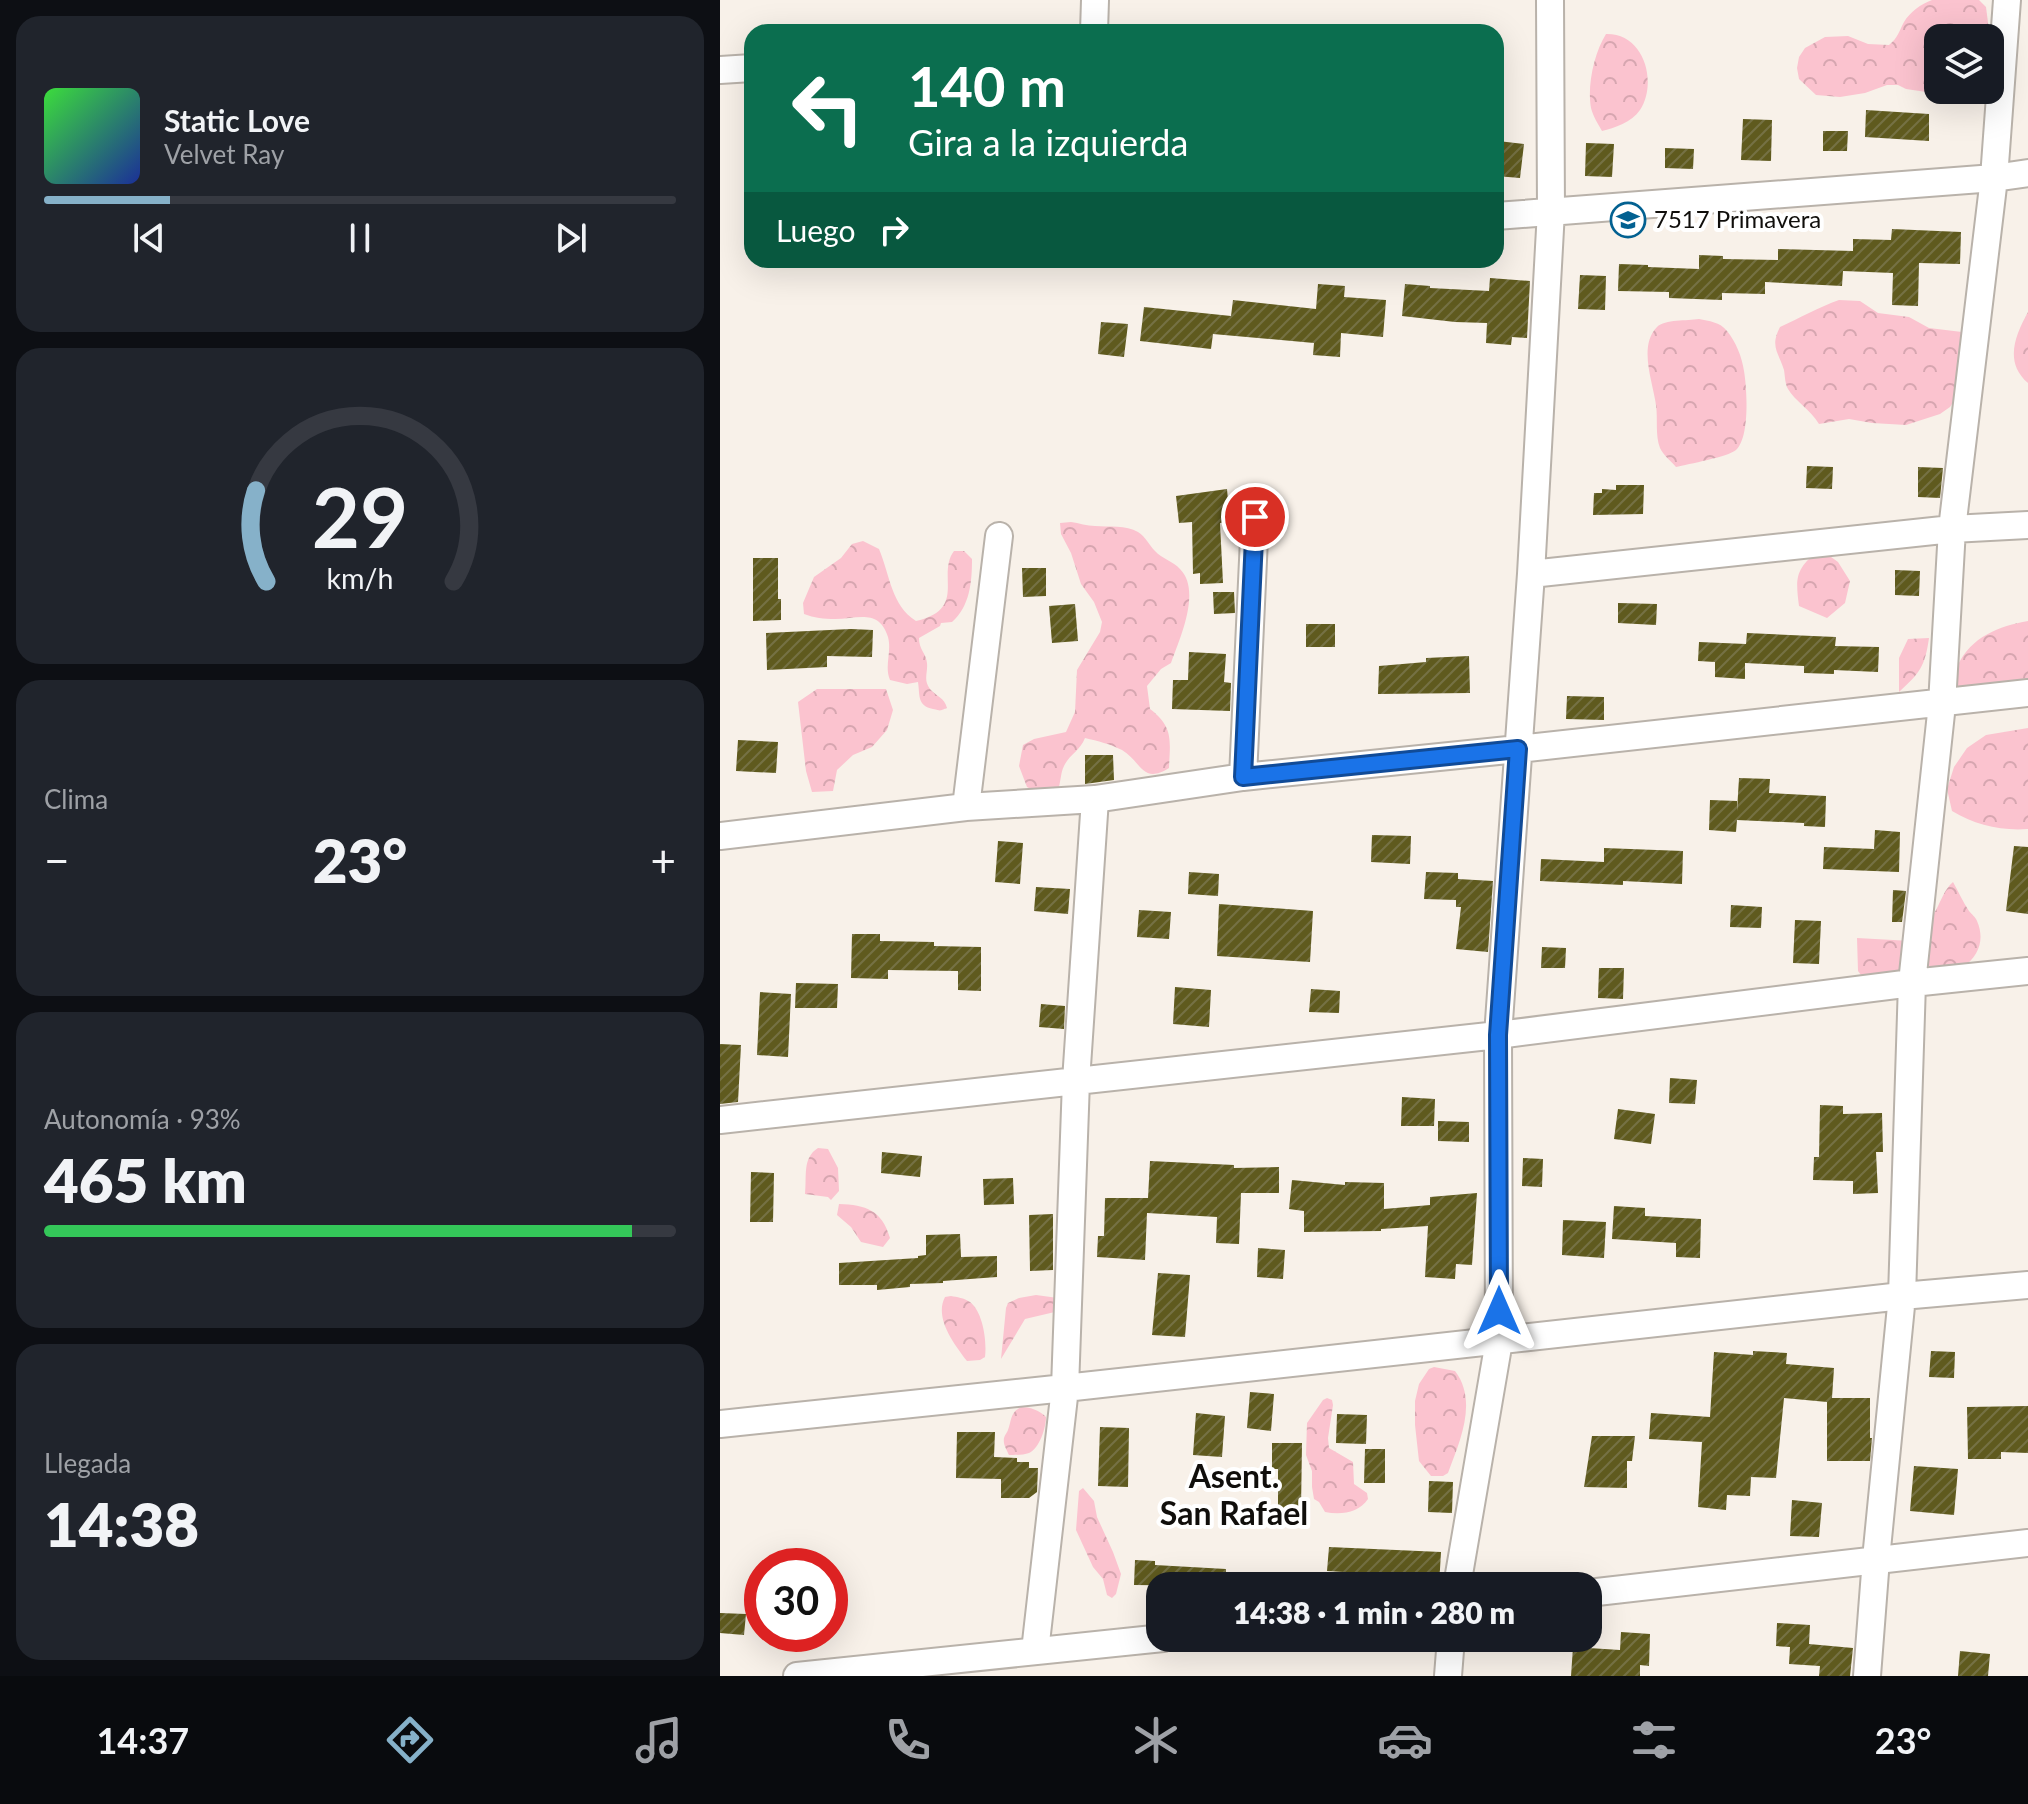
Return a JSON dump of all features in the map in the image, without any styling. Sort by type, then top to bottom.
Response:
[{"type":"street","points":[[1094,24],[1095,0]]},
{"type":"street","points":[[1459,1572],[1499,1341],[1498,1035],[1531,574],[1551,211],[1550,0]]},
{"type":"street","points":[[1867,1676],[1902,1296],[1912,983],[1942,704],[1952,529],[1994,178],[2007,0]]},
{"type":"street","points":[[720,70],[744,68]]},
{"type":"street","points":[[1504,215],[2028,173]]},
{"type":"street","points":[[1243,777],[1255,517]]},
{"type":"street","points":[[1531,574],[1952,529],[2028,525]]},
{"type":"street","points":[[966,807],[999,536]]},
{"type":"street","points":[[720,836],[966,807],[1095,799],[1243,777],[2028,693]]},
{"type":"street","points":[[1035,1651],[1065,1388],[1076,1081],[1095,799]]},
{"type":"street","points":[[720,1120],[1498,1035],[2028,971]]},
{"type":"street","points":[[720,1424],[2028,1285]]},
{"type":"street","points":[[1602,1591],[2028,1543]]},
{"type":"street","points":[[797,1676],[1146,1640]]},
{"type":"street","points":[[1448,1676],[1450,1652]]},
{"type":"green space","points":[[1932,0],[1979,0],[1986,7],[1988,24],[1924,24],[1924,92],[1887,85],[1840,97],[1816,95],[1799,79],[1799,57],[1805,48],[1825,37],[1848,36],[1868,44],[1889,45],[1909,15]]},
{"type":"green space","points":[[1606,34],[1619,36],[1638,50],[1644,61],[1648,86],[1637,114],[1622,124],[1602,131],[1591,108],[1590,90],[1595,60]]},
{"type":"green space","points":[[1839,300],[1860,301],[1878,313],[1909,317],[1929,328],[1971,335],[1956,398],[1950,407],[1940,414],[1906,425],[1849,419],[1819,424],[1788,389],[1776,339],[1780,327]]},
{"type":"green space","points":[[2028,312],[2028,383],[2016,366],[2014,349]]},
{"type":"green space","points":[[1699,319],[1724,328],[1738,350],[1745,379],[1744,435],[1732,453],[1676,467],[1658,443],[1648,344],[1661,324]]},
{"type":"green space","points":[[1060,523],[1123,527],[1138,532],[1158,554],[1177,566],[1186,578],[1189,602],[1179,642],[1171,663],[1161,669],[1147,686],[1150,709],[1163,722],[1169,735],[1169,768],[1160,773],[1147,773],[1122,750],[1085,738],[1064,766],[1057,793],[1036,792],[1027,787],[1019,766],[1023,745],[1034,739],[1066,732],[1075,712],[1077,670],[1100,632],[1102,622],[1094,602],[1081,584],[1061,534]]},
{"type":"green space","points":[[863,541],[879,549],[896,598],[916,621],[932,616],[946,600],[949,560],[954,551],[964,551],[972,559],[969,593],[963,609],[952,622],[941,623],[919,638],[926,660],[928,686],[947,708],[939,710],[924,705],[918,682],[907,684],[890,680],[888,637],[879,622],[866,617],[827,619],[804,614],[803,603],[814,577],[841,558],[852,544]]},
{"type":"green space","points":[[1820,549],[1838,562],[1850,581],[1845,603],[1827,618],[1799,606],[1799,574]]},
{"type":"green space","points":[[2028,621],[2028,698],[1955,698],[1957,669],[1970,647],[1987,634]]},
{"type":"green space","points":[[1929,638],[1920,668],[1899,692],[1899,658],[1908,639]]},
{"type":"green space","points":[[817,689],[886,689],[893,710],[887,730],[872,747],[853,755],[837,770],[833,791],[812,792],[806,771],[798,702]]},
{"type":"green space","points":[[2028,728],[2028,829],[1988,826],[1952,811],[1947,789],[1954,767],[1967,748],[1986,735]]},
{"type":"green space","points":[[1953,882],[1979,928],[1979,947],[1973,958],[1963,967],[1864,979],[1858,971],[1857,938],[1911,941],[1931,918]]},
{"type":"green space","points":[[818,1148],[828,1149],[838,1168],[839,1191],[831,1200],[805,1194],[807,1162]]},
{"type":"green space","points":[[839,1204],[865,1208],[877,1215],[890,1238],[883,1247],[861,1242],[851,1227],[837,1215]]},
{"type":"green space","points":[[1036,1295],[1058,1298],[1059,1311],[1025,1319],[1001,1359],[1008,1303]]},
{"type":"green space","points":[[945,1297],[970,1302],[978,1313],[985,1343],[985,1357],[980,1360],[967,1361],[947,1330],[942,1305]]},
{"type":"green space","points":[[1429,1369],[1455,1371],[1465,1395],[1462,1435],[1448,1473],[1443,1476],[1431,1476],[1419,1461],[1415,1425],[1419,1384]]},
{"type":"green space","points":[[1327,1398],[1332,1400],[1333,1405],[1329,1448],[1353,1462],[1354,1484],[1367,1493],[1368,1499],[1355,1510],[1343,1513],[1325,1512],[1314,1499],[1312,1471],[1306,1455],[1307,1423]]},
{"type":"green space","points":[[1021,1407],[1034,1409],[1046,1417],[1045,1426],[1033,1450],[1009,1455],[1004,1437],[1013,1414]]},
{"type":"green space","points":[[1083,1488],[1094,1501],[1097,1517],[1121,1574],[1112,1598],[1107,1595],[1103,1579],[1093,1567],[1076,1530],[1079,1491]]},
{"type":"building","points":[[1866,110],[1929,114],[1929,141],[1865,137]]},
{"type":"building","points":[[1743,119],[1772,120],[1771,161],[1741,160]]},
{"type":"building","points":[[1823,131],[1848,131],[1847,151],[1823,151]]},
{"type":"building","points":[[1504,142],[1524,144],[1520,178],[1504,177]]},
{"type":"building","points":[[1586,143],[1614,144],[1612,177],[1585,176]]},
{"type":"building","points":[[1665,148],[1694,149],[1693,169],[1665,168]]},
{"type":"building","points":[[1892,229],[1961,232],[1960,264],[1919,263],[1918,306],[1892,305],[1893,273],[1843,271],[1842,286],[1765,282],[1765,294],[1722,293],[1722,300],[1669,298],[1669,292],[1618,291],[1619,264],[1699,269],[1699,255],[1723,256],[1723,259],[1778,260],[1778,249],[1853,251],[1853,239],[1891,240]]},
{"type":"building","points":[[1580,275],[1606,276],[1605,310],[1578,309]]},
{"type":"building","points":[[1490,278],[1530,281],[1527,338],[1512,337],[1511,345],[1486,343],[1487,323],[1402,316],[1405,284],[1489,291]]},
{"type":"building","points":[[1318,284],[1345,286],[1344,297],[1386,300],[1383,337],[1341,333],[1340,357],[1313,355],[1314,343],[1213,334],[1211,349],[1140,341],[1144,307],[1231,316],[1233,300],[1316,309]]},
{"type":"building","points":[[1101,322],[1128,324],[1124,357],[1098,354]]},
{"type":"building","points":[[1807,466],[1833,467],[1832,489],[1806,488]]},
{"type":"building","points":[[1918,467],[1943,468],[1940,498],[1918,497]]},
{"type":"building","points":[[1616,485],[1644,485],[1643,514],[1593,515],[1594,493],[1602,493],[1602,489],[1616,490]]},
{"type":"building","points":[[1227,489],[1230,522],[1220,523],[1223,583],[1200,584],[1200,573],[1193,574],[1192,522],[1179,523],[1176,496]]},
{"type":"building","points":[[753,558],[778,558],[781,620],[753,621]]},
{"type":"building","points":[[1022,568],[1046,568],[1046,596],[1023,597]]},
{"type":"building","points":[[1895,570],[1920,571],[1919,596],[1895,595]]},
{"type":"building","points":[[1213,592],[1234,592],[1235,613],[1214,614]]},
{"type":"building","points":[[1618,603],[1657,604],[1656,625],[1618,623]]},
{"type":"building","points":[[1075,604],[1078,641],[1052,643],[1049,606]]},
{"type":"building","points":[[1306,624],[1335,624],[1335,647],[1306,647]]},
{"type":"building","points":[[873,630],[872,657],[827,656],[827,667],[767,670],[766,633]]},
{"type":"building","points":[[1747,633],[1836,637],[1835,646],[1879,647],[1878,672],[1834,670],[1834,674],[1804,673],[1804,666],[1745,663],[1745,679],[1715,677],[1715,662],[1698,661],[1699,642],[1746,644]]},
{"type":"building","points":[[1189,652],[1226,654],[1224,682],[1231,683],[1230,711],[1172,709],[1173,680],[1188,680]]},
{"type":"building","points":[[1469,656],[1470,693],[1378,694],[1379,666],[1426,662],[1426,658]]},
{"type":"building","points":[[1567,696],[1604,697],[1604,720],[1566,719]]},
{"type":"building","points":[[738,740],[778,742],[776,773],[736,771]]},
{"type":"building","points":[[1085,755],[1113,755],[1114,780],[1085,784]]},
{"type":"building","points":[[1739,778],[1770,779],[1769,793],[1826,796],[1825,827],[1737,820],[1736,832],[1709,830],[1710,800],[1737,801],[1737,811]]},
{"type":"building","points":[[1875,830],[1900,832],[1899,872],[1823,869],[1824,847],[1874,849]]},
{"type":"building","points":[[1372,835],[1411,836],[1410,864],[1371,862]]},
{"type":"building","points":[[998,841],[1023,843],[1020,884],[995,882]]},
{"type":"building","points":[[2014,846],[2028,847],[2028,914],[2006,911]]},
{"type":"building","points":[[1604,848],[1683,851],[1682,884],[1540,881],[1541,859],[1604,862]]},
{"type":"building","points":[[1189,872],[1219,874],[1218,896],[1188,894]]},
{"type":"building","points":[[1426,872],[1458,873],[1458,879],[1493,881],[1488,952],[1456,949],[1461,907],[1456,907],[1456,900],[1424,899]]},
{"type":"building","points":[[1036,887],[1070,889],[1068,914],[1034,911]]},
{"type":"building","points":[[1893,890],[1906,891],[1902,922],[1892,922]]},
{"type":"building","points":[[1219,904],[1313,911],[1310,962],[1217,956]]},
{"type":"building","points":[[1731,905],[1762,907],[1761,928],[1730,927]]},
{"type":"building","points":[[1139,910],[1171,912],[1169,939],[1137,937]]},
{"type":"building","points":[[1795,920],[1821,921],[1819,964],[1793,963]]},
{"type":"building","points":[[852,934],[880,934],[880,941],[981,947],[981,991],[958,990],[958,971],[888,970],[888,979],[851,978]]},
{"type":"building","points":[[1542,947],[1566,948],[1565,968],[1541,968]]},
{"type":"building","points":[[1599,968],[1624,968],[1623,999],[1598,998]]},
{"type":"building","points":[[796,983],[838,984],[837,1008],[795,1008]]},
{"type":"building","points":[[1175,987],[1211,990],[1209,1027],[1173,1024]]},
{"type":"building","points":[[1311,989],[1340,991],[1339,1013],[1309,1012]]},
{"type":"building","points":[[760,992],[791,994],[788,1057],[757,1055]]},
{"type":"building","points":[[1041,1004],[1065,1006],[1064,1029],[1039,1027]]},
{"type":"building","points":[[720,1044],[741,1045],[738,1102],[720,1104]]},
{"type":"building","points":[[1670,1078],[1697,1080],[1695,1104],[1669,1103]]},
{"type":"building","points":[[1402,1097],[1435,1099],[1434,1126],[1401,1126]]},
{"type":"building","points":[[1820,1105],[1843,1106],[1843,1114],[1882,1113],[1883,1152],[1876,1152],[1878,1193],[1853,1194],[1853,1181],[1813,1180],[1814,1157],[1819,1157]]},
{"type":"building","points":[[1618,1109],[1655,1114],[1651,1144],[1614,1139]]},
{"type":"building","points":[[1438,1121],[1469,1122],[1469,1142],[1438,1141]]},
{"type":"building","points":[[882,1152],[922,1156],[920,1177],[881,1173]]},
{"type":"building","points":[[1523,1158],[1543,1159],[1542,1187],[1522,1186]]},
{"type":"building","points":[[1150,1161],[1234,1165],[1234,1168],[1279,1167],[1279,1193],[1241,1193],[1239,1244],[1216,1243],[1217,1217],[1147,1213],[1145,1260],[1097,1257],[1098,1236],[1104,1236],[1105,1198],[1148,1198]]},
{"type":"building","points":[[751,1172],[774,1173],[773,1222],[750,1222]]},
{"type":"building","points":[[1013,1178],[1014,1204],[984,1205],[983,1179]]},
{"type":"building","points":[[1292,1180],[1345,1185],[1345,1182],[1384,1183],[1384,1209],[1430,1205],[1430,1197],[1477,1193],[1472,1265],[1456,1264],[1455,1279],[1425,1277],[1428,1226],[1381,1231],[1304,1232],[1304,1211],[1289,1209]]},
{"type":"building","points":[[1614,1206],[1645,1208],[1645,1216],[1701,1219],[1700,1258],[1676,1257],[1676,1243],[1612,1239]]},
{"type":"building","points":[[1053,1214],[1053,1270],[1030,1271],[1029,1215]]},
{"type":"building","points":[[1563,1220],[1606,1222],[1604,1258],[1562,1255]]},
{"type":"building","points":[[960,1234],[961,1257],[997,1256],[997,1277],[910,1284],[910,1287],[877,1290],[877,1285],[839,1285],[839,1263],[918,1258],[926,1255],[926,1235]]},
{"type":"building","points":[[1258,1248],[1285,1250],[1283,1279],[1257,1277]]},
{"type":"building","points":[[1158,1273],[1190,1275],[1185,1337],[1152,1335]]},
{"type":"building","points":[[1753,1351],[1787,1353],[1786,1364],[1834,1368],[1832,1398],[1870,1398],[1870,1461],[1827,1461],[1827,1402],[1784,1398],[1776,1478],[1751,1477],[1750,1496],[1727,1495],[1726,1510],[1698,1507],[1702,1442],[1649,1439],[1651,1413],[1710,1417],[1714,1352],[1753,1355]]},
{"type":"building","points":[[1931,1351],[1955,1352],[1954,1378],[1929,1377]]},
{"type":"building","points":[[1250,1392],[1274,1394],[1271,1431],[1247,1428]]},
{"type":"building","points":[[2028,1406],[2028,1453],[2001,1452],[2001,1459],[1968,1459],[1967,1407]]},
{"type":"building","points":[[1196,1413],[1225,1416],[1222,1457],[1193,1455]]},
{"type":"building","points":[[1337,1414],[1367,1415],[1366,1444],[1336,1443]]},
{"type":"building","points":[[1100,1427],[1129,1428],[1128,1487],[1098,1486]]},
{"type":"building","points":[[957,1432],[995,1432],[994,1457],[1017,1458],[1017,1462],[1029,1462],[1029,1468],[1038,1468],[1037,1492],[1029,1498],[1001,1498],[1001,1479],[956,1478]]},
{"type":"building","points":[[1592,1436],[1635,1436],[1632,1461],[1627,1461],[1627,1488],[1584,1487]]},
{"type":"building","points":[[1272,1443],[1302,1443],[1299,1526],[1278,1526],[1278,1469],[1272,1469]]},
{"type":"building","points":[[1365,1449],[1385,1449],[1385,1483],[1364,1483]]},
{"type":"building","points":[[1914,1466],[1958,1469],[1954,1515],[1910,1511]]},
{"type":"building","points":[[1429,1481],[1453,1482],[1452,1513],[1428,1512]]},
{"type":"building","points":[[1792,1500],[1822,1503],[1819,1537],[1790,1536]]},
{"type":"building","points":[[1329,1547],[1441,1552],[1440,1572],[1327,1571]]},
{"type":"building","points":[[1135,1560],[1155,1561],[1155,1565],[1226,1569],[1226,1572],[1146,1572],[1146,1585],[1134,1585]]},
{"type":"building","points":[[720,1613],[744,1614],[744,1635],[720,1633]]},
{"type":"building","points":[[1777,1623],[1810,1625],[1809,1644],[1853,1648],[1850,1676],[1819,1676],[1820,1666],[1789,1664],[1790,1647],[1776,1646]]},
{"type":"building","points":[[1621,1632],[1650,1634],[1649,1666],[1640,1665],[1640,1676],[1571,1676],[1573,1652],[1620,1650]]},
{"type":"building","points":[[1960,1651],[1990,1654],[1988,1676],[1958,1676]]},
{"type":"place","name":"7517 Primavera","points":[[1628,220]]},
{"type":"district","name":"Asent. San Rafael","points":[[1234,1496]]},
{"type":"route","points":[[1255,517],[1243,777],[1518,749],[1498,1035],[1499,1311]]}]
